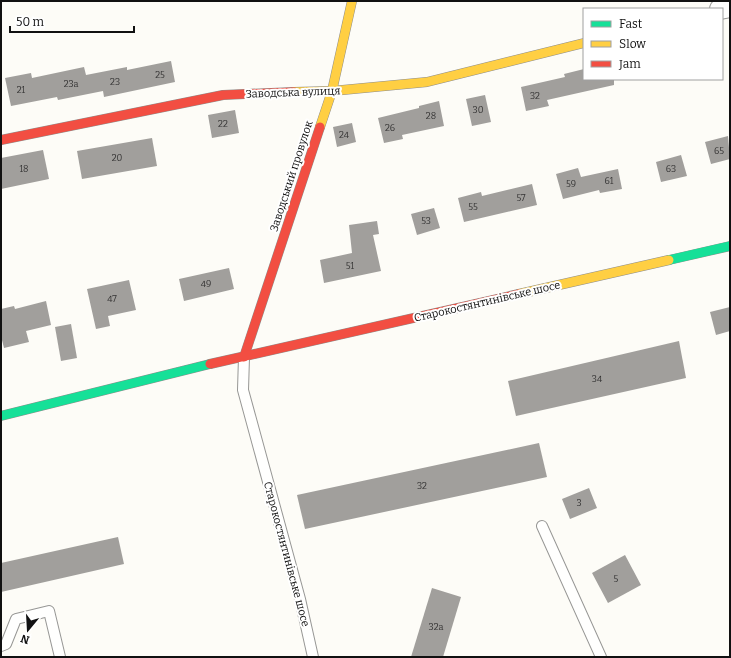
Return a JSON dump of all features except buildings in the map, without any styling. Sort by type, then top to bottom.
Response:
[{"type":"street","name":"Заводський провулок","points":[[244,357],[332,91],[352,1]]},
{"type":"street","name":"Заводська вулиця","points":[[1,140],[223,94],[332,91],[427,82],[583,43]]},
{"type":"street","name":"Старокостянтинівське шосе","points":[[1,416],[244,357],[730,246]]},
{"type":"lane","name":"Старокостянтинівське шосе","points":[[244,357],[243,390],[300,599],[313,657]]},
{"type":"lane","points":[[542,526],[601,657]]},
{"type":"lane","points":[[1,646],[6,644],[16,619],[49,611],[60,657]]},
{"type":"traffic: fast","points":[[669,260],[730,246]]},
{"type":"traffic: fast","points":[[1,416],[210,364]]},
{"type":"traffic: slow","points":[[320,127],[332,91],[352,1]]},
{"type":"traffic: slow","points":[[294,92],[332,91],[427,82],[583,43]]},
{"type":"traffic: slow","points":[[519,294],[669,260]]},
{"type":"traffic: jam","points":[[1,140],[223,95],[294,92]]},
{"type":"traffic: jam","points":[[244,357],[320,127]]},
{"type":"traffic: jam","points":[[210,364],[519,294]]}]
